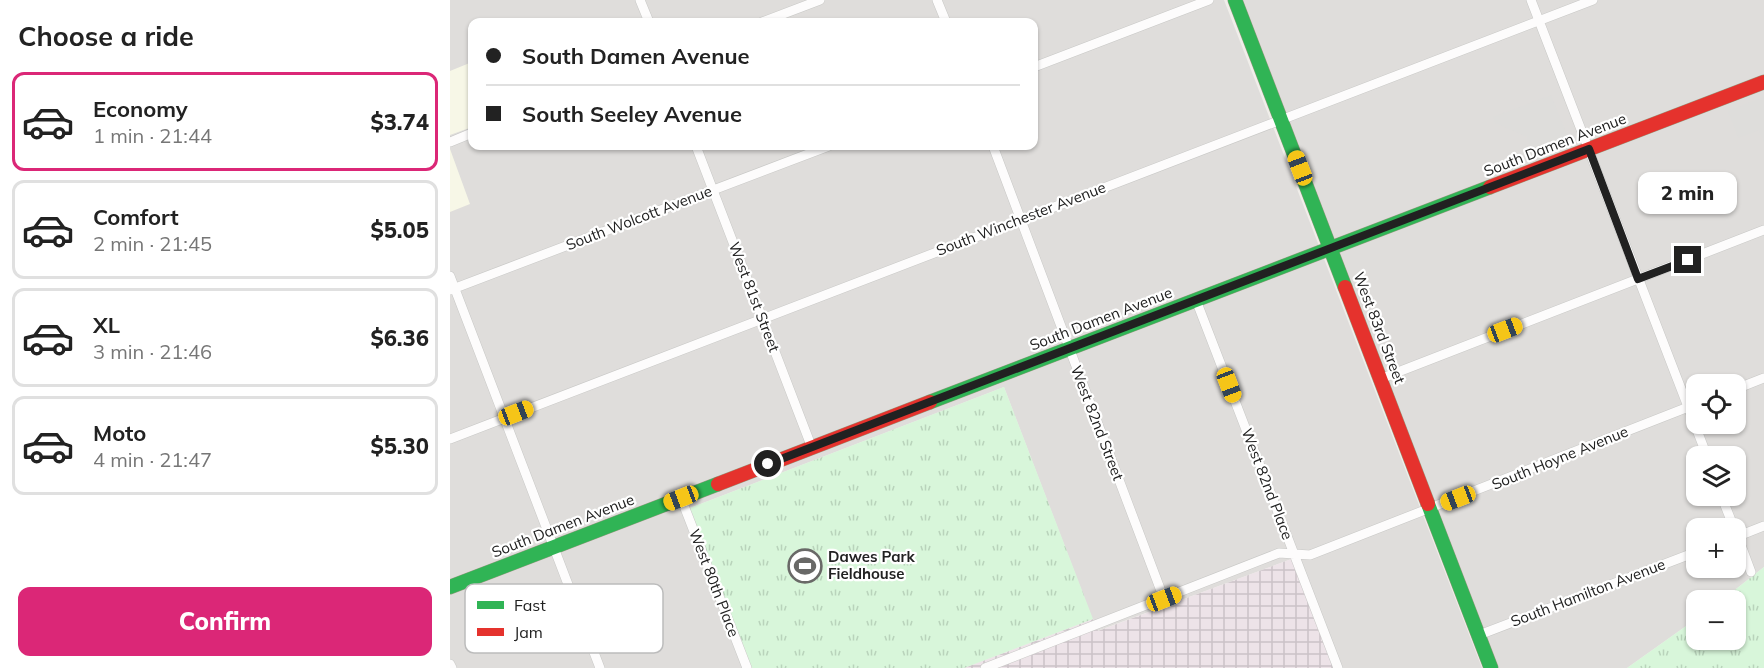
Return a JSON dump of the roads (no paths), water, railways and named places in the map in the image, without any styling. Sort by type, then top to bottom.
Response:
[{"type":"street","points":[[640,0],[647,18]]},
{"type":"street","points":[[773,18],[820,0]]},
{"type":"street","points":[[937,0],[944,18]]},
{"type":"street","points":[[1038,65],[1209,0]]},
{"type":"street","name":"West 83rd Street","points":[[1235,0],[1491,668]]},
{"type":"street","points":[[1531,0],[1638,279],[1686,391]]},
{"type":"street","name":"South Winchester Avenue","points":[[450,439],[1593,0]]},
{"type":"street","name":"South Damen Avenue","points":[[450,587],[1764,82]]},
{"type":"street","points":[[450,142],[468,135]]},
{"type":"street","name":"West 81st Street","points":[[698,150],[812,448]]},
{"type":"street","name":"South Wolcott Avenue","points":[[452,290],[818,150]]},
{"type":"street","name":"West 82nd Street","points":[[995,150],[1164,599]]},
{"type":"street","points":[[1380,379],[1764,230]]},
{"type":"street","points":[[450,276],[452,290],[568,584]]},
{"type":"street","name":"West 82nd Place","points":[[1196,300],[1338,668]]},
{"type":"street","points":[[1746,385],[1764,378]]},
{"type":"street","name":"South Hoyne Avenue","points":[[984,668],[1279,553],[1310,555],[1686,407]]},
{"type":"street","name":"West 80th Place","points":[[681,498],[747,668]]},
{"type":"street","points":[[1746,530],[1764,526]]},
{"type":"street","name":"South Hamilton Avenue","points":[[1479,635],[1686,556]]},
{"type":"street","points":[[1746,560],[1751,573]]},
{"type":"street","points":[[594,653],[600,668]]},
{"type":"place","name":"Dawes Park Fieldhouse","points":[[805,566]]}]
